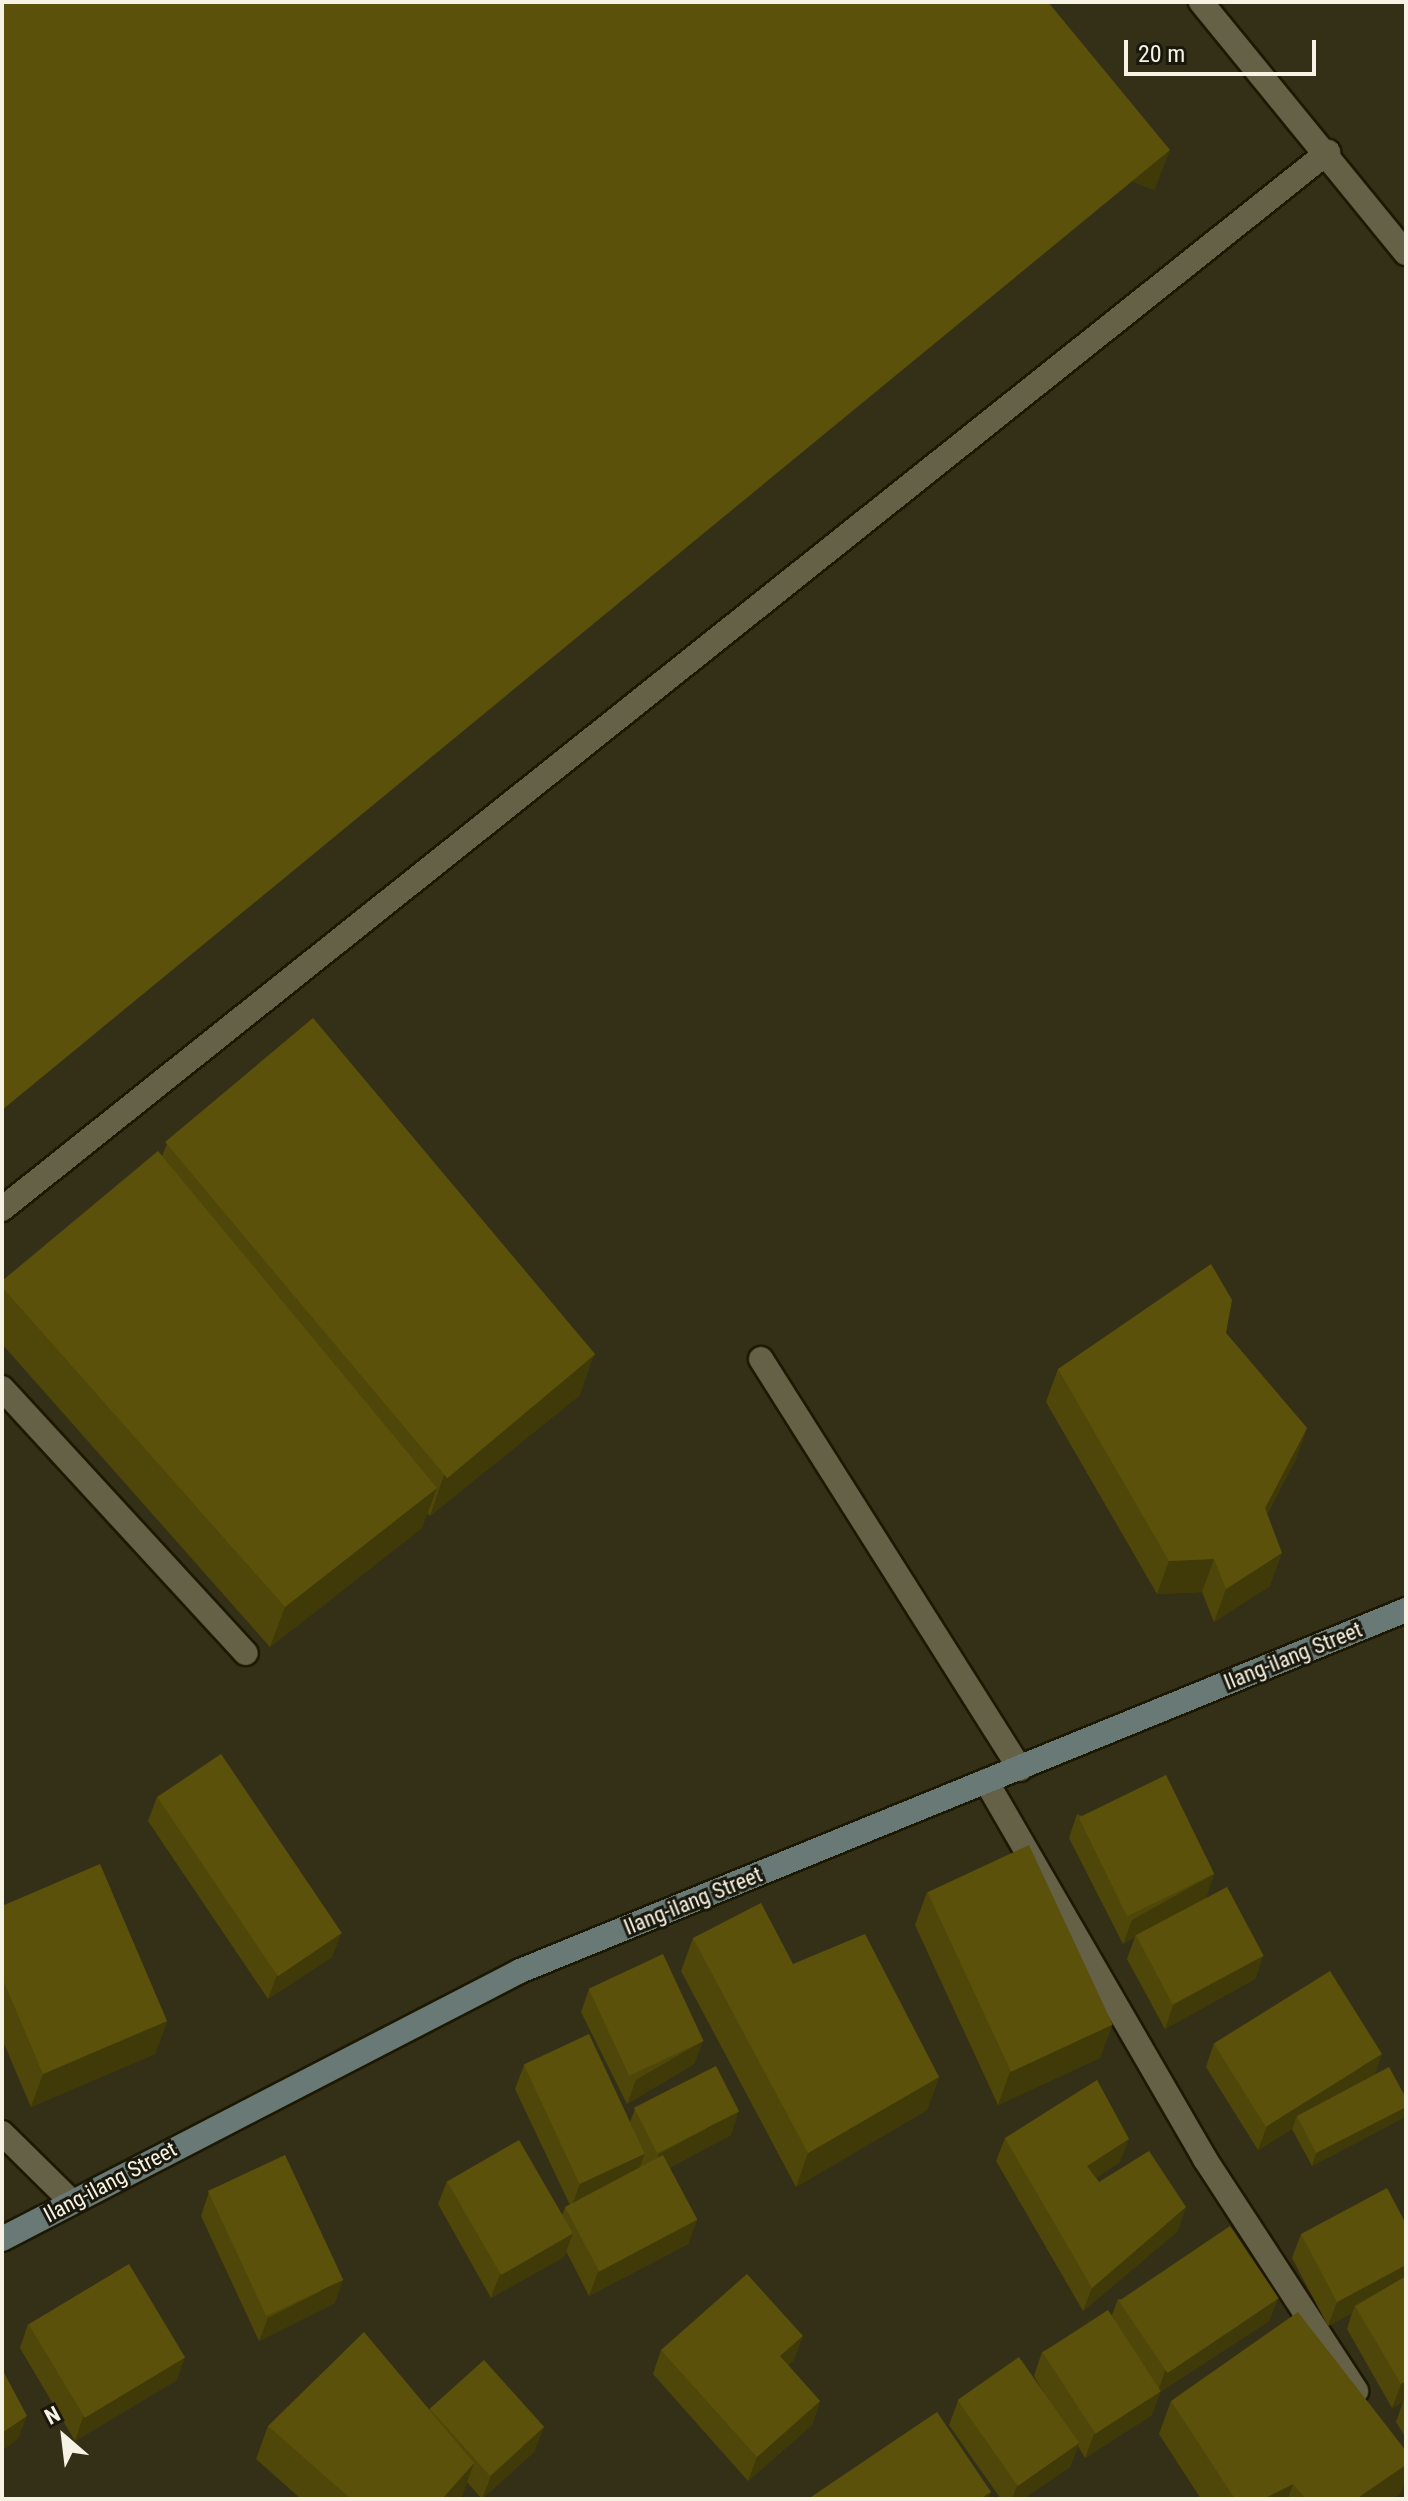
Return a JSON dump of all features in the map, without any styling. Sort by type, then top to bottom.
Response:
[{"type":"street","points":[[1201,2],[1328,152],[1406,253]]},
{"type":"street","points":[[2,1209],[1328,152]]},
{"type":"street","points":[[761,1359],[1020,1769]]},
{"type":"street","points":[[2,1388],[246,1653]]},
{"type":"street","name":"Ilang-ilang Street","points":[[2,2239],[520,1971],[1406,1610]]},
{"type":"street","points":[[986,1781],[1205,2159],[1371,2413]]},
{"type":"street","points":[[2,2133],[71,2201]]},
{"type":"building","points":[[2,2],[1048,2],[1170,150],[2,1110]]},
{"type":"building","points":[[313,1018],[595,1354],[447,1478],[165,1142]]},
{"type":"building","points":[[158,1151],[437,1488],[285,1607],[2,1287],[2,1281]]},
{"type":"building","points":[[1211,1264],[1232,1300],[1226,1333],[1307,1428],[1265,1508],[1282,1553],[1226,1589],[1214,1559],[1169,1561],[1058,1369]]},
{"type":"building","points":[[221,1754],[342,1933],[278,1976],[157,1797]]},
{"type":"building","points":[[1166,1775],[1214,1874],[1127,1916],[1079,1818]]},
{"type":"building","points":[[1029,1845],[1113,2024],[1011,2072],[927,1892]]},
{"type":"building","points":[[100,1864],[167,2021],[43,2074],[2,1977],[2,1906]]},
{"type":"building","points":[[1227,1887],[1264,1956],[1173,2004],[1136,1935]]},
{"type":"building","points":[[761,1903],[793,1964],[865,1934],[939,2077],[808,2153],[693,1938]]},
{"type":"building","points":[[663,1954],[704,2041],[629,2076],[589,1989]]},
{"type":"building","points":[[1330,1971],[1382,2054],[1266,2127],[1214,2044]]},
{"type":"building","points":[[589,2034],[645,2154],[580,2184],[524,2064]]},
{"type":"building","points":[[716,2066],[739,2111],[657,2153],[634,2108]]},
{"type":"building","points":[[1389,2067],[1406,2098],[1406,2107],[1316,2153],[1297,2116]]},
{"type":"building","points":[[1097,2080],[1129,2139],[1087,2166],[1099,2182],[1149,2151],[1186,2207],[1092,2288],[1005,2138]]},
{"type":"building","points":[[519,2140],[573,2234],[501,2275],[447,2182]]},
{"type":"building","points":[[285,2155],[343,2280],[266,2316],[208,2191]]},
{"type":"building","points":[[663,2155],[697,2219],[599,2272],[565,2207]]},
{"type":"building","points":[[1387,2188],[1406,2224],[1406,2265],[1337,2302],[1301,2234]]},
{"type":"building","points":[[1230,2226],[1279,2298],[1168,2373],[1119,2301]]},
{"type":"building","points":[[129,2264],[185,2357],[85,2418],[29,2324]]},
{"type":"building","points":[[747,2274],[803,2336],[780,2356],[820,2401],[757,2457],[661,2350]]},
{"type":"building","points":[[1406,2276],[1406,2381],[1401,2384],[1355,2306]]},
{"type":"building","points":[[1108,2310],[1161,2391],[1095,2434],[1043,2352]]},
{"type":"building","points":[[1298,2312],[1406,2451],[1406,2465],[1356,2499],[1306,2499],[1293,2484],[1263,2499],[1235,2499],[1171,2401]]},
{"type":"building","points":[[364,2332],[474,2463],[442,2499],[351,2499],[268,2426]]},
{"type":"building","points":[[1019,2357],[1079,2443],[1018,2486],[958,2400]]},
{"type":"building","points":[[484,2360],[544,2427],[490,2476],[430,2409]]},
{"type":"building","points":[[2,2369],[27,2416],[2,2433]]},
{"type":"building","points":[[937,2412],[991,2492],[980,2499],[808,2499]]}]
